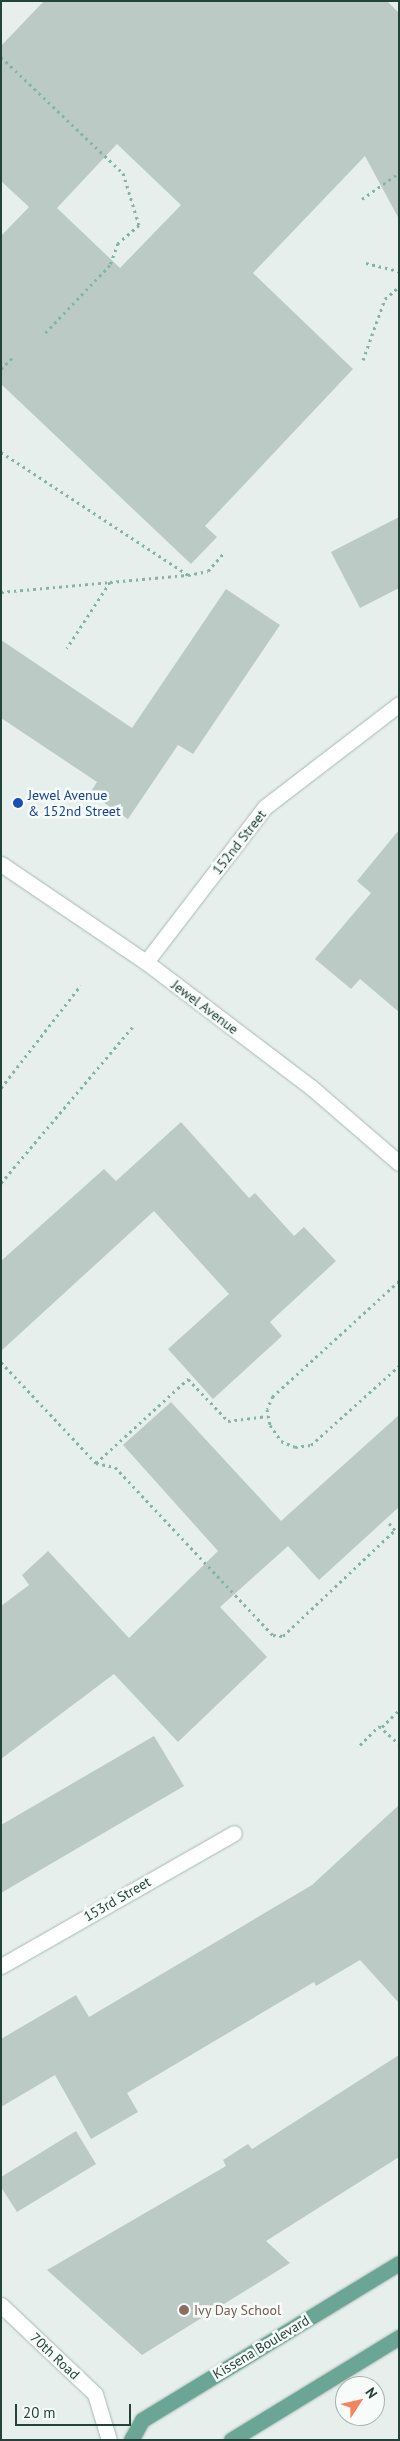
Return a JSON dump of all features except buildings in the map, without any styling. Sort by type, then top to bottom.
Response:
[{"type":"main road","name":"Kissena Boulevard","points":[[131,2440],[142,2420],[399,2263]]},
{"type":"main road","points":[[232,2440],[399,2337]]},
{"type":"street","name":"152nd Street","points":[[146,962],[265,807],[399,704]]},
{"type":"street","name":"Jewel Avenue","points":[[1,864],[146,962],[312,1088],[399,1163]]},
{"type":"street","name":"153rd Street","points":[[1,1966],[234,1833]]},
{"type":"street","name":"70th Road","points":[[1,2305],[95,2394],[110,2440]]},
{"type":"path","points":[[1,57],[123,173],[139,225],[118,243],[110,266],[44,334]]},
{"type":"path","points":[[362,199],[399,173]]},
{"type":"path","points":[[366,263],[399,271]]},
{"type":"path","points":[[363,360],[385,299],[399,287]]},
{"type":"path","points":[[1,370],[12,358]]},
{"type":"path","points":[[1,452],[188,575]]},
{"type":"path","points":[[1,592],[188,575],[208,571],[223,554]]},
{"type":"path","points":[[67,648],[110,582]]},
{"type":"path","points":[[1,1088],[70,1004],[81,985]]},
{"type":"path","points":[[1,1183],[134,1026]]},
{"type":"path","points":[[399,1280],[273,1396],[267,1409],[268,1416],[280,1441],[295,1447],[311,1445],[399,1366]]},
{"type":"path","points":[[1,1362],[96,1463],[115,1467],[273,1635],[283,1636],[395,1530],[389,1523]]},
{"type":"path","points":[[96,1463],[188,1379],[228,1421],[268,1416]]},
{"type":"path","points":[[360,1744],[382,1727],[399,1710]]},
{"type":"path","points":[[382,1727],[399,1744]]},
{"type":"place","name":"Jewel Avenue & 152nd Street","points":[[18,803]]},
{"type":"place","name":"Ivy Day School","points":[[184,2310]]}]
